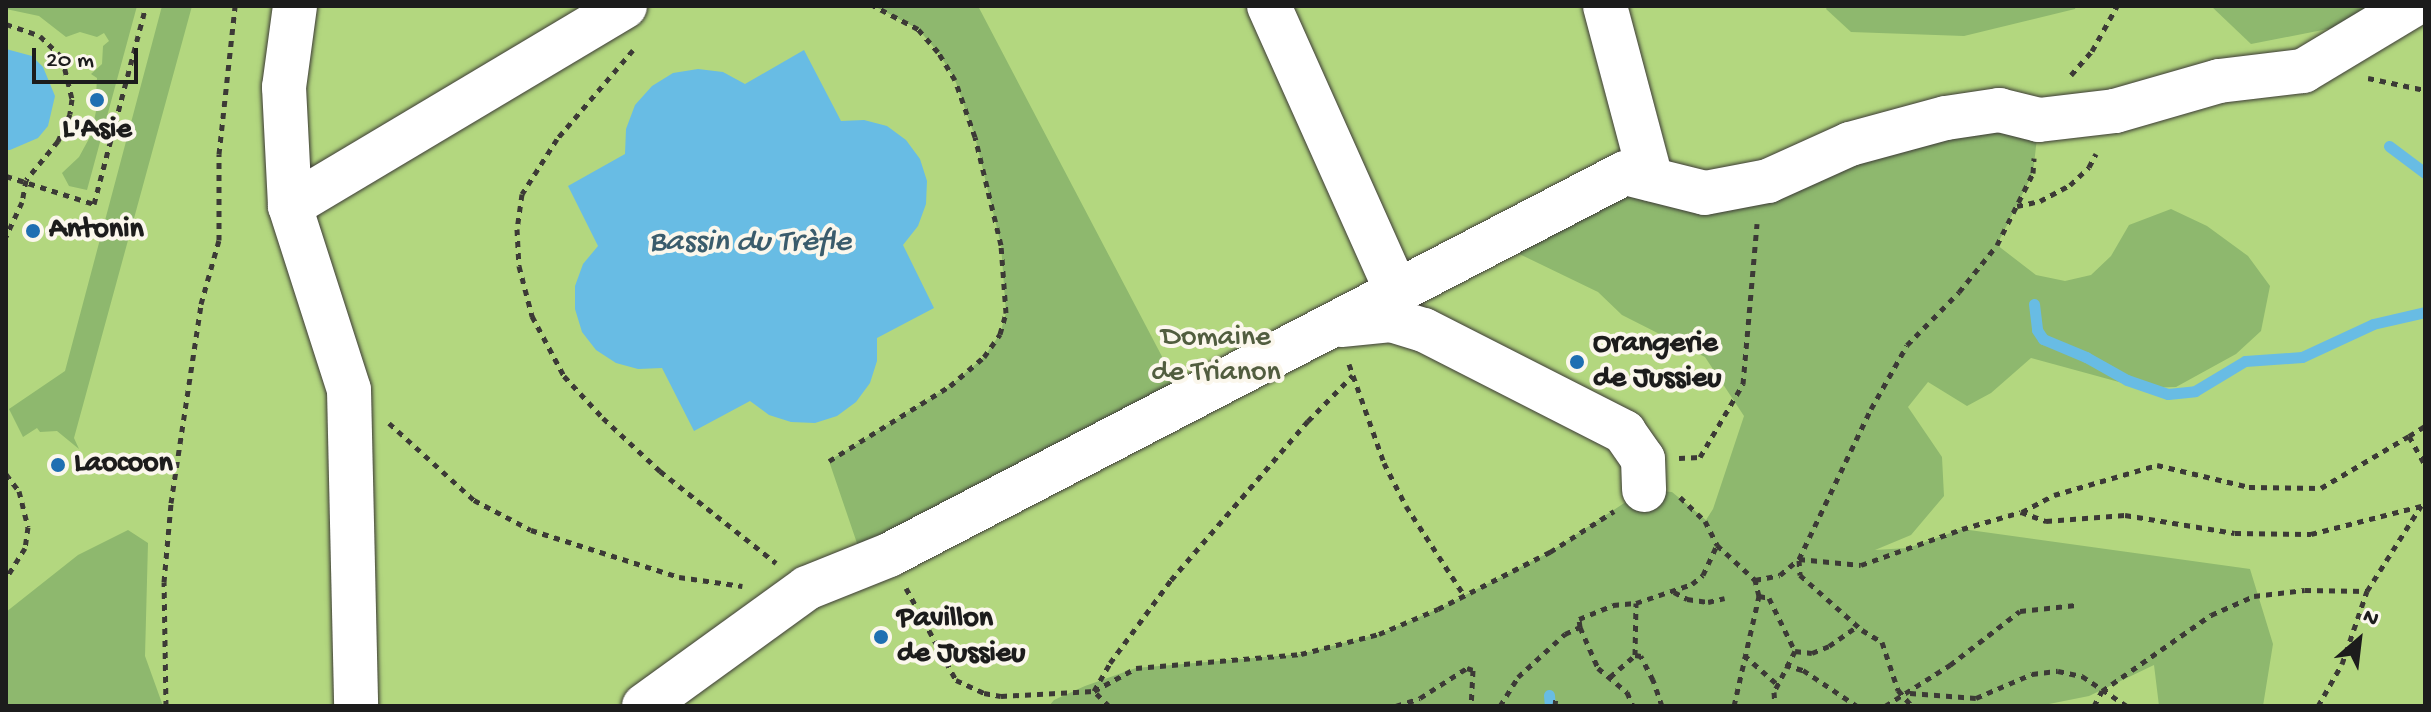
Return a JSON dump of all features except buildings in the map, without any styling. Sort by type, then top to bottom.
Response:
[{"type":"lane","points":[[295,6],[284,87],[290,206],[349,390],[356,706]]},
{"type":"lane","points":[[1269,6],[1396,290]]},
{"type":"lane","points":[[1605,6],[1651,179]]},
{"type":"lane","points":[[656,702],[807,588],[889,555],[1625,173],[1705,193],[1756,183],[1850,144],[1946,118],[1999,110],[2039,120],[2115,111],[2219,81],[2303,71],[2411,6]]},
{"type":"lane","points":[[290,206],[631,25]]},
{"type":"lane","points":[[1325,327],[1391,320],[1424,330],[1624,432],[1644,475]]},
{"type":"path","points":[[6,176],[94,204],[146,6]]},
{"type":"path","points":[[166,706],[164,582],[171,503],[201,304],[219,240],[219,154],[235,6]]},
{"type":"path","points":[[829,461],[950,386],[984,357],[1000,334],[1006,313],[1001,245],[975,137],[955,80],[938,52],[918,29],[874,6]]},
{"type":"path","points":[[1755,580],[1780,575],[1799,559],[1871,409],[1907,345],[1959,292],[1997,245],[2033,173],[2039,120],[2054,95],[2092,51],[2117,6]]},
{"type":"path","points":[[6,24],[27,29],[51,46],[62,57],[70,84],[70,114],[65,127],[26,180],[22,202],[6,237]]},
{"type":"path","points":[[631,25],[575,116],[537,165],[522,194],[517,229],[519,266],[532,316],[564,376],[603,418],[660,471],[807,588]]},
{"type":"path","points":[[2016,207],[2040,201],[2070,185],[2089,167],[2115,111]]},
{"type":"path","points":[[889,555],[956,680],[984,693],[1001,696],[1094,691],[1136,668],[1301,654],[1366,637],[1438,609],[1550,552],[1644,475],[1700,457],[1743,384],[1756,247],[1756,183]]},
{"type":"path","points":[[1325,327],[1345,355],[1384,463],[1406,506],[1464,595]]},
{"type":"path","points":[[1094,691],[1110,663],[1171,580],[1308,421],[1353,375]]},
{"type":"path","points":[[349,390],[474,500],[531,530],[679,577],[734,585],[807,588]]},
{"type":"path","points":[[1799,559],[1861,565],[1962,529],[2021,512],[2054,495],[2157,465],[2249,487],[2321,488],[2425,426]]},
{"type":"path","points":[[2409,436],[2425,465]]},
{"type":"path","points":[[6,579],[25,548],[28,527],[26,510],[7,474]]},
{"type":"path","points":[[1644,475],[1690,504],[1705,521],[1717,545],[1755,580],[1759,596],[1734,706]]},
{"type":"path","points":[[2021,512],[2046,521],[2125,515],[2235,533],[2311,534],[2423,505]]},
{"type":"path","points":[[2318,706],[2342,664],[2367,591],[2423,505]]},
{"type":"path","points":[[1633,706],[1627,692],[1598,668],[1579,619],[1595,610],[1636,603],[1673,591],[1703,575],[1717,545]]},
{"type":"path","points":[[1799,559],[1800,575],[1858,626],[1882,642],[1889,668],[1908,694],[1912,706]]},
{"type":"path","points":[[2094,706],[2102,691],[2211,615],[2254,596],[2305,590],[2367,591]]},
{"type":"path","points":[[1673,591],[1687,599],[1708,602],[1725,598]]},
{"type":"path","points":[[1759,596],[1769,598],[1795,651]]},
{"type":"path","points":[[1610,677],[1635,655],[1636,603]]},
{"type":"path","points":[[1885,706],[1908,694],[2020,611],[2076,605]]},
{"type":"path","points":[[1795,651],[1812,653],[1829,646],[1858,626]]},
{"type":"path","points":[[1500,706],[1518,677],[1565,634],[1580,627]]},
{"type":"path","points":[[1775,706],[1777,684],[1795,651]]},
{"type":"path","points":[[1635,655],[1641,656],[1662,706]]},
{"type":"path","points":[[1744,655],[1777,684]]},
{"type":"path","points":[[1785,665],[1803,670],[1857,706]]},
{"type":"path","points":[[1396,706],[1420,698],[1467,668],[1473,670],[1471,706]]},
{"type":"path","points":[[1908,694],[1976,698],[2032,674],[2058,671],[2082,676],[2127,706]]},
{"type":"path","points":[[1094,691],[1107,704]]},
{"type":"path","points":[[1001,696],[1003,706]]},
{"type":"path","points":[[1555,706],[1556,696]]},
{"type":"green space","name":"Domaine de Trianon","points":[[6,6],[2425,6],[2425,706],[6,706]]},
{"type":"green space","points":[[6,6],[137,6],[87,190],[69,186],[62,173],[79,157],[91,135],[99,97],[96,96],[97,78],[91,74],[102,64],[103,46],[109,41],[104,33],[97,37],[80,32],[66,37],[39,16],[6,9]]},
{"type":"green space","points":[[162,6],[192,6],[74,438],[79,449],[57,431],[40,432],[37,428],[23,437],[9,409],[65,371]]},
{"type":"green space","points":[[874,6],[978,6],[1178,387],[861,555],[829,461],[950,386],[984,357],[1000,334],[1006,313],[1001,245],[975,137],[955,80],[938,52],[918,29]]},
{"type":"green space","points":[[1828,6],[2076,6],[2075,9],[1964,36],[1851,32],[1826,9]]},
{"type":"green space","points":[[2211,6],[2373,6],[2358,23],[2251,44]]},
{"type":"green space","points":[[2039,120],[2033,173],[1997,245],[2036,275],[2065,281],[2091,275],[2111,256],[2129,225],[2171,209],[2207,226],[2248,256],[2270,286],[2261,331],[2236,354],[2176,387],[2141,388],[2031,358],[1991,393],[1967,406],[1928,382],[1908,407],[1942,457],[1944,496],[1911,535],[1875,550],[1908,548],[1962,529],[2250,569],[2273,644],[2263,706],[2159,706],[2154,665],[2089,696],[2039,706],[1049,706],[1054,700],[1085,686],[1136,668],[1301,654],[1379,634],[1438,609],[1550,552],[1644,490],[1672,492],[1706,520],[1713,509],[1744,416],[1705,357],[1622,315],[1598,292],[1511,250],[1651,179]]},
{"type":"green space","points":[[128,530],[148,543],[145,656],[163,706],[6,706],[6,612],[78,555]]},
{"type":"water","points":[[6,49],[32,56],[43,67],[55,96],[48,126],[38,138],[10,150],[6,150]]},
{"type":"water","name":"Bassin du Trèfle","points":[[804,50],[841,121],[864,120],[887,126],[906,140],[920,159],[927,181],[926,204],[918,226],[903,245],[934,308],[877,338],[877,361],[870,383],[856,402],[837,416],[815,423],[791,422],[769,415],[750,401],[694,431],[662,368],[638,369],[616,363],[596,350],[582,332],[575,309],[575,286],[583,264],[598,246],[568,186],[625,154],[626,129],[635,105],[652,86],[673,73],[698,69],[723,72],[745,84]]},
{"type":"waterway","points":[[2389,146],[2425,173]]},
{"type":"waterway","points":[[2034,304],[2037,330],[2043,339],[2086,357],[2127,380],[2168,394],[2195,391],[2245,361],[2302,357],[2373,324],[2425,312]]},
{"type":"waterway","points":[[1549,695],[1550,706]]},
{"type":"place","name":"L'Asie","points":[[97,100]]},
{"type":"place","name":"Antonin","points":[[33,231]]},
{"type":"place","name":"Orangerie de Jussieu","points":[[1577,362]]},
{"type":"place","name":"Laocoon","points":[[58,465]]},
{"type":"place","name":"Pavillon de Jussieu","points":[[881,637]]}]
